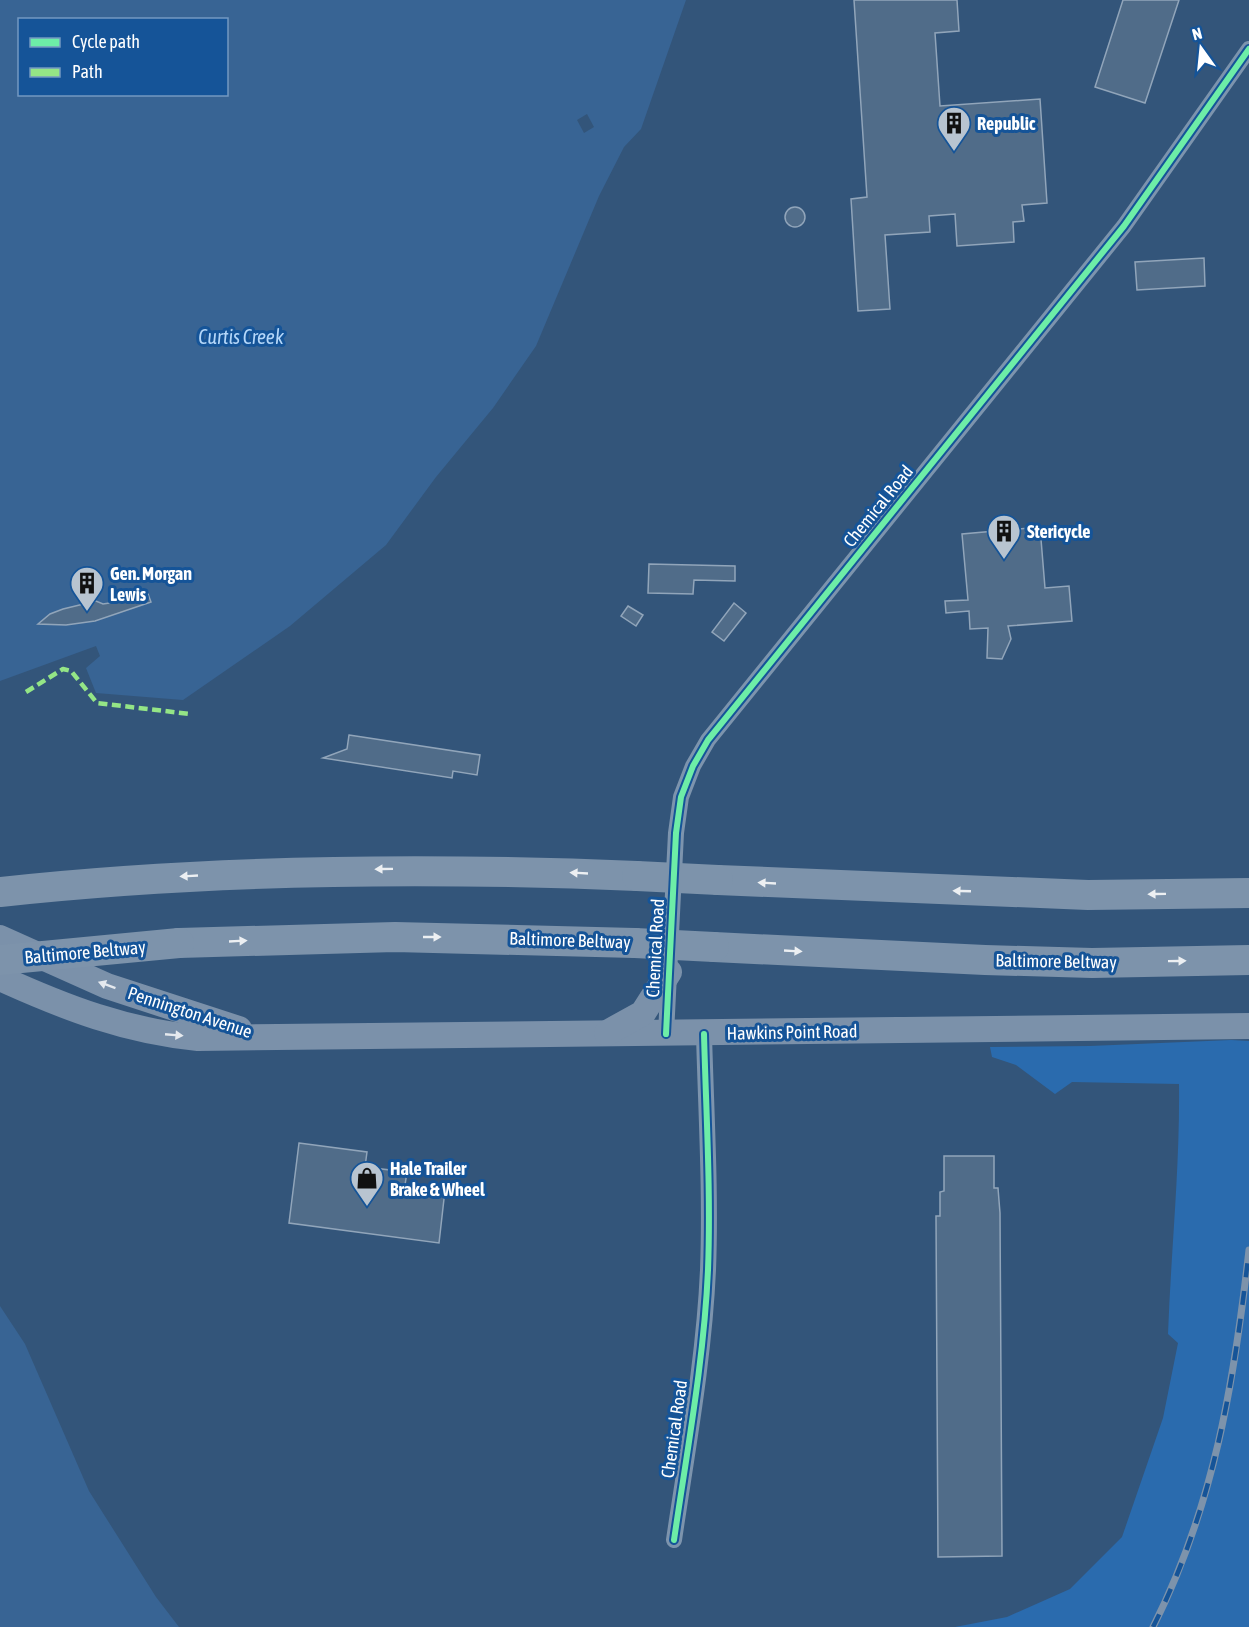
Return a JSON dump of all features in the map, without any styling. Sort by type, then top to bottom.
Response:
[{"type":"highway","points":[[0,892],[53,886],[268,872],[394,869],[637,876],[1064,895],[1249,893]]},
{"type":"highway","name":"Baltimore Beltway","points":[[0,960],[179,943],[395,937],[635,943],[1092,963],[1249,960]]},
{"type":"main road","name":"Pennington Avenue","points":[[0,938],[107,986],[262,1036]]},
{"type":"main road","points":[[604,1034],[643,1013],[669,972]]},
{"type":"main road","name":"Pennington Avenue","points":[[0,978],[93,1017],[154,1034],[198,1038],[262,1036]]},
{"type":"main road","name":"Hawkins Point Road","points":[[262,1036],[704,1034],[1242,1026]]},
{"type":"street","name":"Chemical Road","points":[[666,1034],[676,833],[681,796],[693,766],[708,740],[1124,226],[1249,49]]},
{"type":"street","name":"Chemical Road","points":[[674,1540],[701,1346],[708,1272],[710,1211],[704,1034]]},
{"type":"shaded area","points":[[1249,1041],[1249,1627],[955,1627],[1007,1617],[1070,1589],[1122,1537],[1163,1418],[1178,1343],[1168,1334],[1177,1178],[1179,1084],[1072,1082],[1055,1094],[1016,1065],[992,1057],[990,1047],[1090,1046]]},
{"type":"water","name":"Curtis Creek","points":[[0,0],[686,0],[641,129],[624,147],[599,196],[536,346],[493,408],[436,477],[386,545],[290,626],[183,700],[96,693],[86,668],[100,656],[96,646],[0,681]]},
{"type":"water","points":[[0,1306],[25,1344],[89,1491],[156,1597],[179,1627],[0,1627]]},
{"type":"pier","points":[[587,114],[594,127],[584,133],[577,120]]},
{"type":"building","name":"Republic","points":[[854,0],[957,0],[959,31],[935,33],[940,106],[1040,99],[1047,203],[1022,205],[1024,221],[1013,222],[1014,242],[957,246],[955,214],[929,216],[930,232],[885,235],[890,309],[858,311],[851,199],[867,197]]},
{"type":"building","points":[[1123,0],[1179,0],[1145,103],[1095,87]]},
{"type":"building","points":[[795,207],[802,210],[805,217],[802,224],[795,227],[788,224],[785,217],[788,210]]},
{"type":"building","points":[[1204,258],[1205,286],[1137,290],[1135,262]]},
{"type":"building","name":"Stericycle","points":[[1040,527],[1045,588],[1069,586],[1072,621],[1008,626],[1011,639],[1002,659],[987,658],[988,628],[970,629],[969,611],[946,613],[945,601],[968,600],[962,534]]},
{"type":"building","points":[[649,564],[735,566],[735,581],[694,580],[693,594],[648,593]]},
{"type":"building","name":"Gen. Morgan Lewis","points":[[148,594],[151,602],[95,621],[66,625],[38,624],[50,614],[63,609],[96,601],[103,604],[116,602]]},
{"type":"building","points":[[734,603],[746,613],[724,641],[712,632]]},
{"type":"building","points":[[628,606],[643,615],[636,626],[621,616]]},
{"type":"building","points":[[349,735],[480,755],[477,775],[453,771],[452,778],[323,758],[347,749]]},
{"type":"building","name":"Hale Trailer Brake & Wheel","points":[[299,1143],[367,1152],[365,1167],[407,1172],[405,1185],[445,1190],[439,1243],[289,1223]]},
{"type":"building","points":[[944,1156],[994,1156],[994,1188],[998,1188],[1000,1213],[1002,1556],[938,1557],[936,1216],[940,1216],[940,1192],[944,1191]]},
{"type":"railway","points":[[1153,1627],[1192,1536],[1218,1443],[1236,1348],[1249,1250]]},
{"type":"marked path","points":[[26,692],[63,669],[71,671],[97,703],[190,714]]},
{"type":"cycle path","points":[[666,1034],[676,833],[681,797],[693,766],[708,740],[1124,226],[1249,49]]},
{"type":"cycle path","points":[[674,1540],[699,1372],[706,1304],[709,1181],[704,1034]]},
{"type":"place","name":"Republic","points":[[954,152]]},
{"type":"place","name":"Stericycle","points":[[1004,560]]},
{"type":"place","name":"Gen. Morgan Lewis","points":[[87,612]]},
{"type":"place","name":"Hale Trailer Brake & Wheel","points":[[367,1207]]}]
